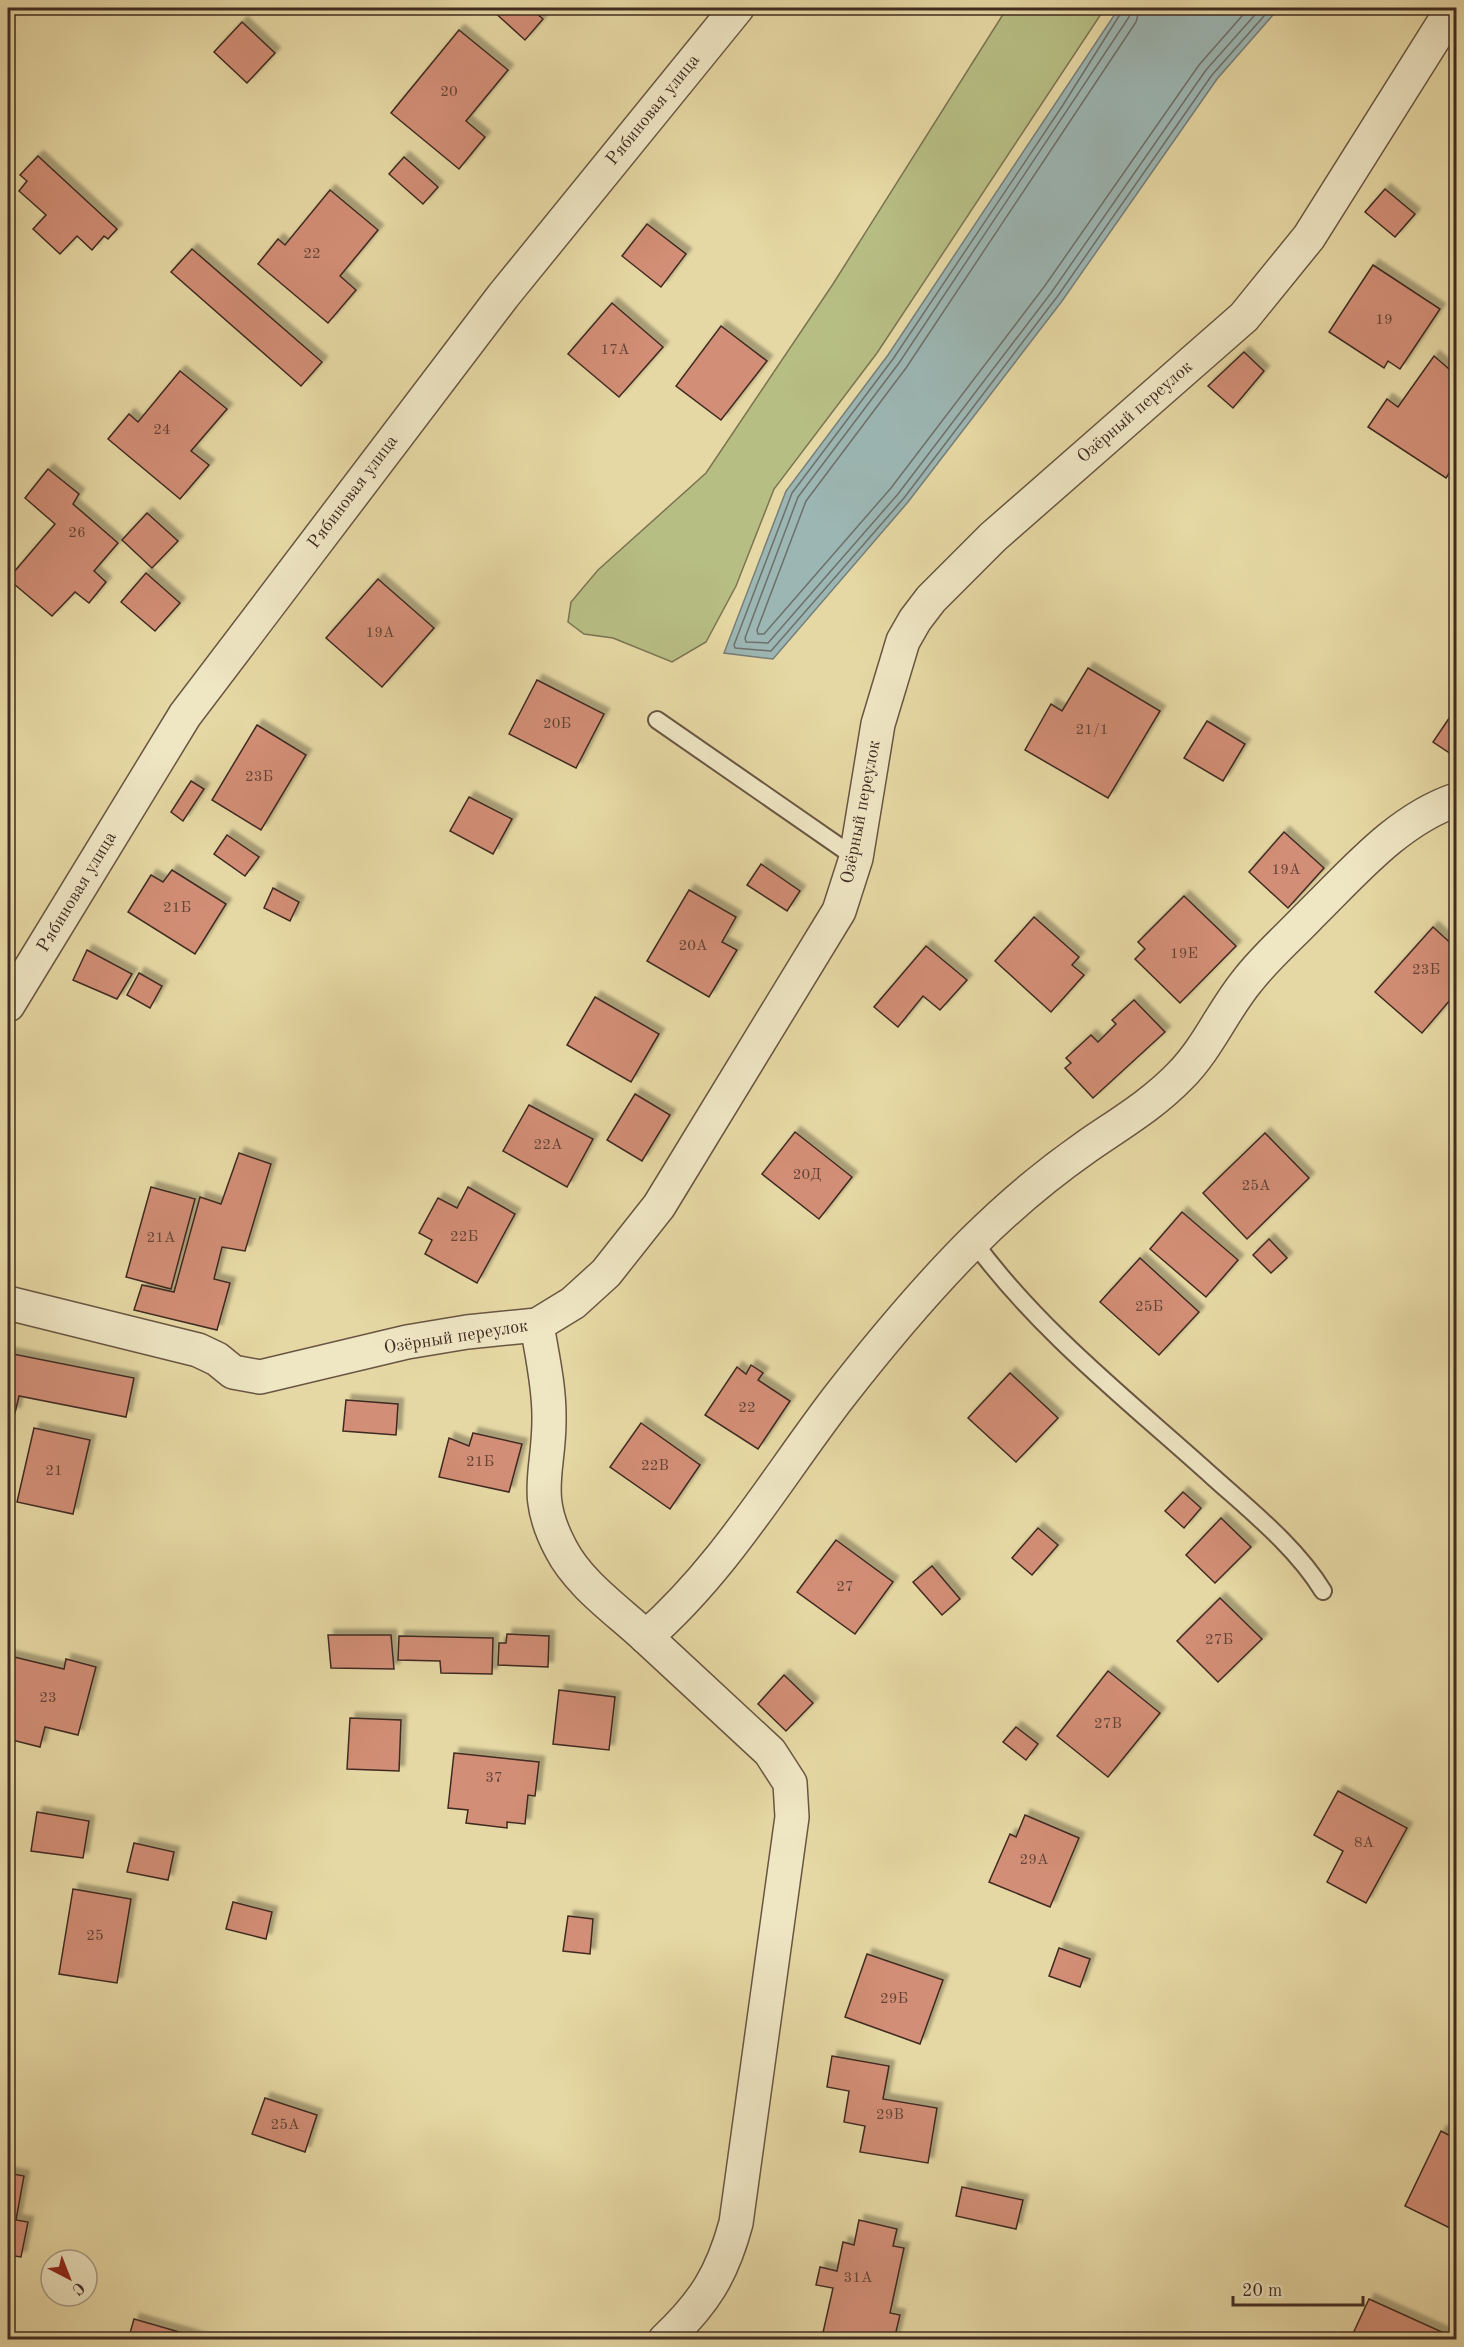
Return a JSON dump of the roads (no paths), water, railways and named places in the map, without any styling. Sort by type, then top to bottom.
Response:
[{"type":"street","name":"Рябиновая улица","points":[[8,1005],[185,715],[503,296],[737,8]]},
{"type":"street","name":"Озёрный переулок","points":[[8,1303],[198,1350],[217,1359],[233,1372],[260,1377],[407,1342],[467,1332],[537,1325],[573,1303],[606,1274],[659,1206],[840,910],[856,858],[878,724],[903,641],[915,620],[938,592],[993,537],[1244,317],[1309,237],[1454,8]]},
{"type":"street","points":[[646,1637],[704,1581],[838,1398],[903,1319],[973,1241],[1057,1168],[1122,1125],[1181,1076],[1199,1054],[1248,980],[1275,951],[1371,855],[1423,815],[1456,800]]},
{"type":"street","points":[[537,1325],[549,1416],[542,1484],[544,1507],[561,1550],[582,1579],[770,1752],[790,1783],[792,1817],[736,2223],[727,2256],[715,2282],[695,2311],[666,2340]]},
{"type":"lane","points":[[657,720],[856,858]]},
{"type":"lane","points":[[973,1241],[997,1274],[1046,1327],[1247,1508],[1290,1549],[1312,1574],[1323,1591]]},
{"type":"water","points":[[1119,8],[1279,8],[1217,79],[1062,301],[908,502],[773,659],[724,653],[786,491],[888,355]]}]
